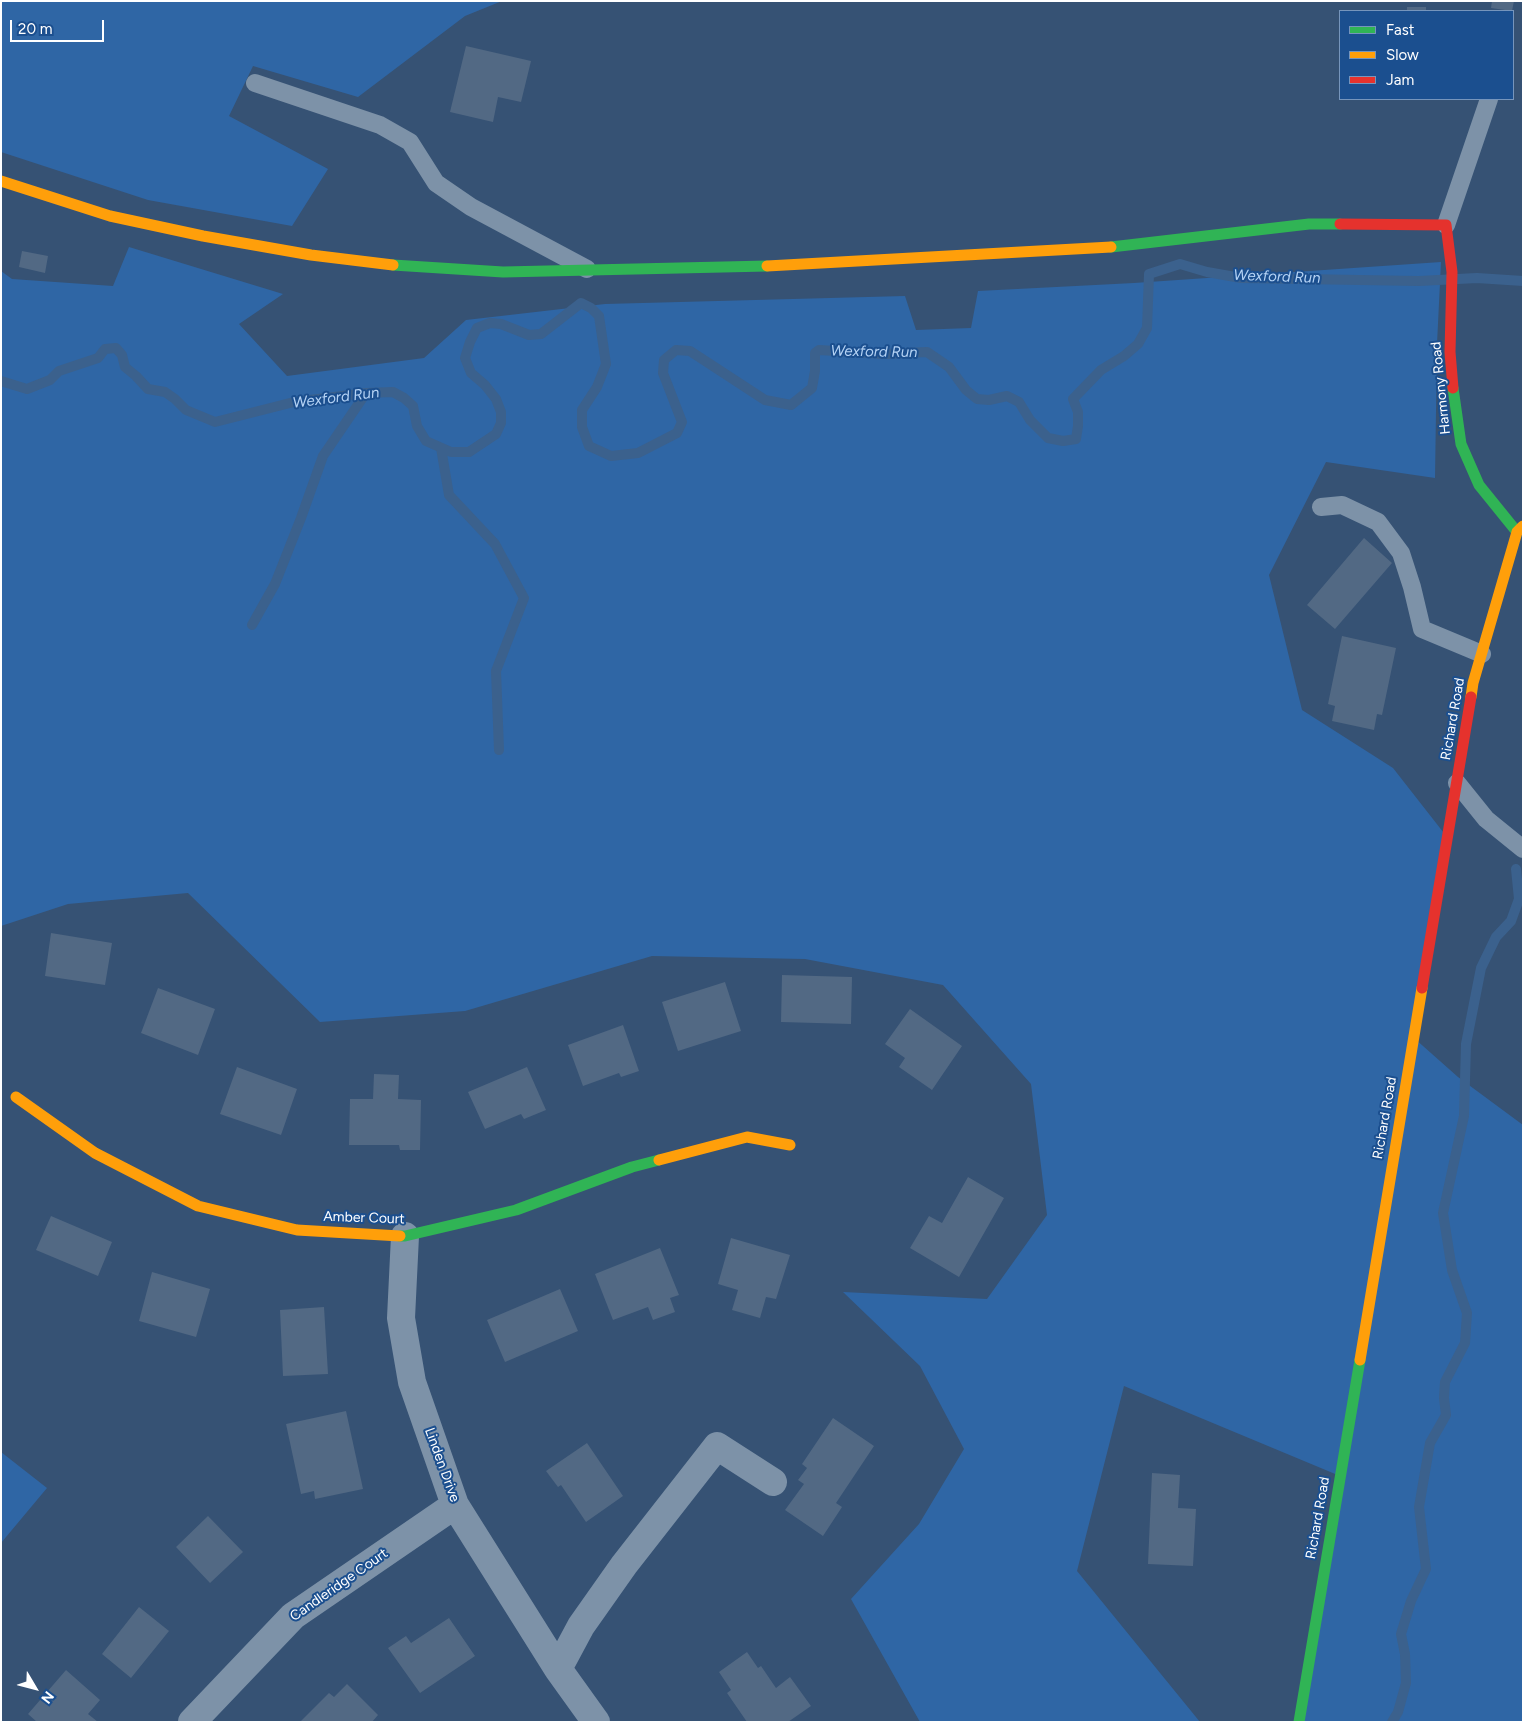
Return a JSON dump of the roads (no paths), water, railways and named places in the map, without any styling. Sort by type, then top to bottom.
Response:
[{"type":"street","points":[[1,181],[110,216],[203,236],[311,255],[394,265],[503,272],[734,268],[1094,249],[1309,224],[1446,225]]},
{"type":"street","name":"Harmony Road","points":[[1446,225],[1452,272],[1450,352],[1461,444],[1479,485],[1520,529]]},
{"type":"street","name":"Richard Road","points":[[1298,1722],[1473,683],[1520,529]]},
{"type":"street","name":"Amber Court","points":[[16,1096],[95,1153],[198,1206],[297,1230],[405,1236],[516,1210],[632,1167],[747,1137],[790,1145]]},
{"type":"street","name":"Linden Drive","points":[[405,1236],[401,1318],[412,1382],[455,1505],[558,1669],[596,1722]]},
{"type":"street","points":[[558,1669],[581,1626],[624,1565],[717,1446],[773,1482]]},
{"type":"street","name":"Candleridge Court","points":[[192,1722],[293,1616],[455,1505]]},
{"type":"lane","points":[[255,83],[380,125],[410,142],[436,183],[470,207],[590,270]]},
{"type":"lane","points":[[1446,225],[1489,100]]},
{"type":"lane","points":[[1321,508],[1342,504],[1378,522],[1401,553],[1412,587],[1422,629],[1482,654]]},
{"type":"lane","points":[[1457,783],[1486,819],[1523,849]]},
{"type":"waterway","name":"Wexford Run","points":[[1,381],[27,389],[50,380],[59,371],[98,358],[105,349],[116,348],[122,355],[125,367],[148,389],[165,392],[186,410],[215,422],[294,402],[366,393],[393,392],[413,406],[417,426],[426,441],[451,452],[469,452],[496,434],[501,423],[501,412],[496,399],[485,385],[471,373],[465,358],[477,328],[490,323],[501,324],[529,335],[541,334],[581,303],[591,308],[599,316],[606,364],[597,387],[582,410],[582,427],[589,446],[611,456],[638,453],[677,433],[682,422],[663,373],[664,360],[676,350],[690,351],[765,400],[791,405],[812,388],[815,371],[815,353],[819,350],[885,354],[927,352],[949,367],[966,390],[977,399],[989,400],[1007,396],[1019,402],[1030,420],[1048,438],[1063,441],[1076,439],[1078,412],[1073,399],[1101,370],[1124,356],[1138,344],[1147,328],[1149,274],[1180,264],[1207,272],[1241,278],[1419,281],[1477,278],[1523,281]]},
{"type":"waterway","points":[[252,625],[275,584],[323,456],[366,393]]},
{"type":"waterway","points":[[441,448],[449,495],[495,544],[524,598],[496,671],[499,750]]},
{"type":"waterway","points":[[1392,1722],[1398,1712],[1406,1683],[1405,1654],[1401,1634],[1411,1601],[1426,1569],[1419,1507],[1430,1443],[1446,1415],[1445,1382],[1465,1343],[1467,1313],[1452,1270],[1443,1213],[1464,1116],[1466,1044],[1481,968],[1496,937],[1511,921],[1519,899],[1516,869]]}]
